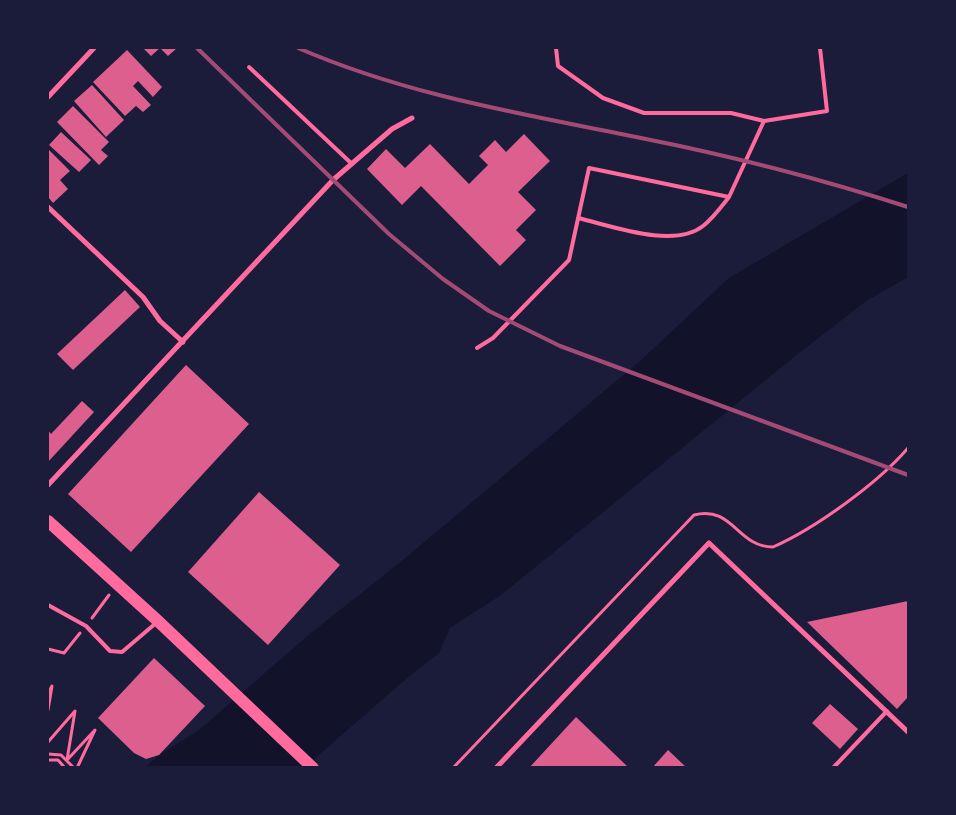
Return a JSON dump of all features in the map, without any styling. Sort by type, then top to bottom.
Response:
[{"type":"main road","points":[[48,521],[158,621],[313,768]]},
{"type":"street","points":[[48,97],[94,48]]},
{"type":"street","points":[[48,485],[333,180],[392,130],[412,118]]},
{"type":"street","points":[[48,207],[142,297],[160,321],[183,342]]},
{"type":"street","points":[[496,768],[708,543],[908,732]]},
{"type":"lane","points":[[556,48],[558,66],[603,98],[644,113],[730,113],[764,121],[827,111],[820,48]]},
{"type":"lane","points":[[249,67],[352,164]]},
{"type":"lane","points":[[578,218],[666,238],[681,237],[701,228],[714,216],[728,197],[764,121]]},
{"type":"lane","points":[[477,348],[493,338],[569,260],[589,168],[728,197]]},
{"type":"lane","points":[[48,604],[86,626],[110,651],[122,652],[158,621]]},
{"type":"lane","points":[[833,768],[887,712]]},
{"type":"path","points":[[48,694],[52,686],[48,710]]},
{"type":"path","points":[[48,742],[75,711],[67,760]]},
{"type":"path","points":[[48,754],[61,755],[75,768],[95,730],[67,760]]},
{"type":"path","points":[[48,760],[58,760],[65,768]]},
{"type":"shaded area","points":[[908,173],[908,277],[866,301],[799,353],[501,595],[450,628],[439,653],[407,678],[305,767],[145,768],[159,755],[199,730],[311,633],[403,560],[639,362],[729,278]]},
{"type":"building","points":[[143,48],[160,48],[151,56]]},
{"type":"building","points":[[160,48],[177,48],[168,56]]},
{"type":"building","points":[[127,50],[162,87],[153,97],[138,81],[133,86],[151,105],[143,112],[136,106],[125,116],[93,82]]},
{"type":"building","points":[[92,85],[124,120],[106,137],[74,101]]},
{"type":"building","points":[[73,106],[109,142],[101,150],[108,156],[99,165],[57,122]]},
{"type":"building","points":[[61,132],[91,160],[79,172],[49,145]]},
{"type":"building","points":[[524,134],[550,161],[518,192],[536,210],[516,230],[526,240],[500,266],[421,186],[402,205],[367,169],[386,149],[405,168],[430,144],[469,184],[488,165],[479,156],[495,140],[506,152]]},
{"type":"building","points":[[48,149],[70,171],[60,180],[68,189],[53,203],[48,197]]},
{"type":"building","points":[[125,290],[140,307],[73,370],[57,354]]},
{"type":"building","points":[[186,365],[249,424],[131,552],[68,494]]},
{"type":"building","points":[[82,401],[94,412],[48,462],[48,430],[51,434]]},
{"type":"building","points":[[259,492],[340,565],[268,645],[188,572]]},
{"type":"building","points":[[908,601],[908,697],[897,709],[807,622]]},
{"type":"building","points":[[154,658],[205,706],[159,755],[146,759],[134,753],[98,718]]},
{"type":"building","points":[[830,704],[858,729],[840,749],[812,723]]},
{"type":"building","points":[[576,717],[629,768],[529,768]]},
{"type":"building","points":[[668,750],[687,768],[652,768]]},
{"type":"railway","points":[[197,48],[389,234],[443,279],[489,311],[560,346],[908,475]]},
{"type":"railway","points":[[298,48],[340,65],[424,91],[510,112],[743,160],[908,207]]}]
